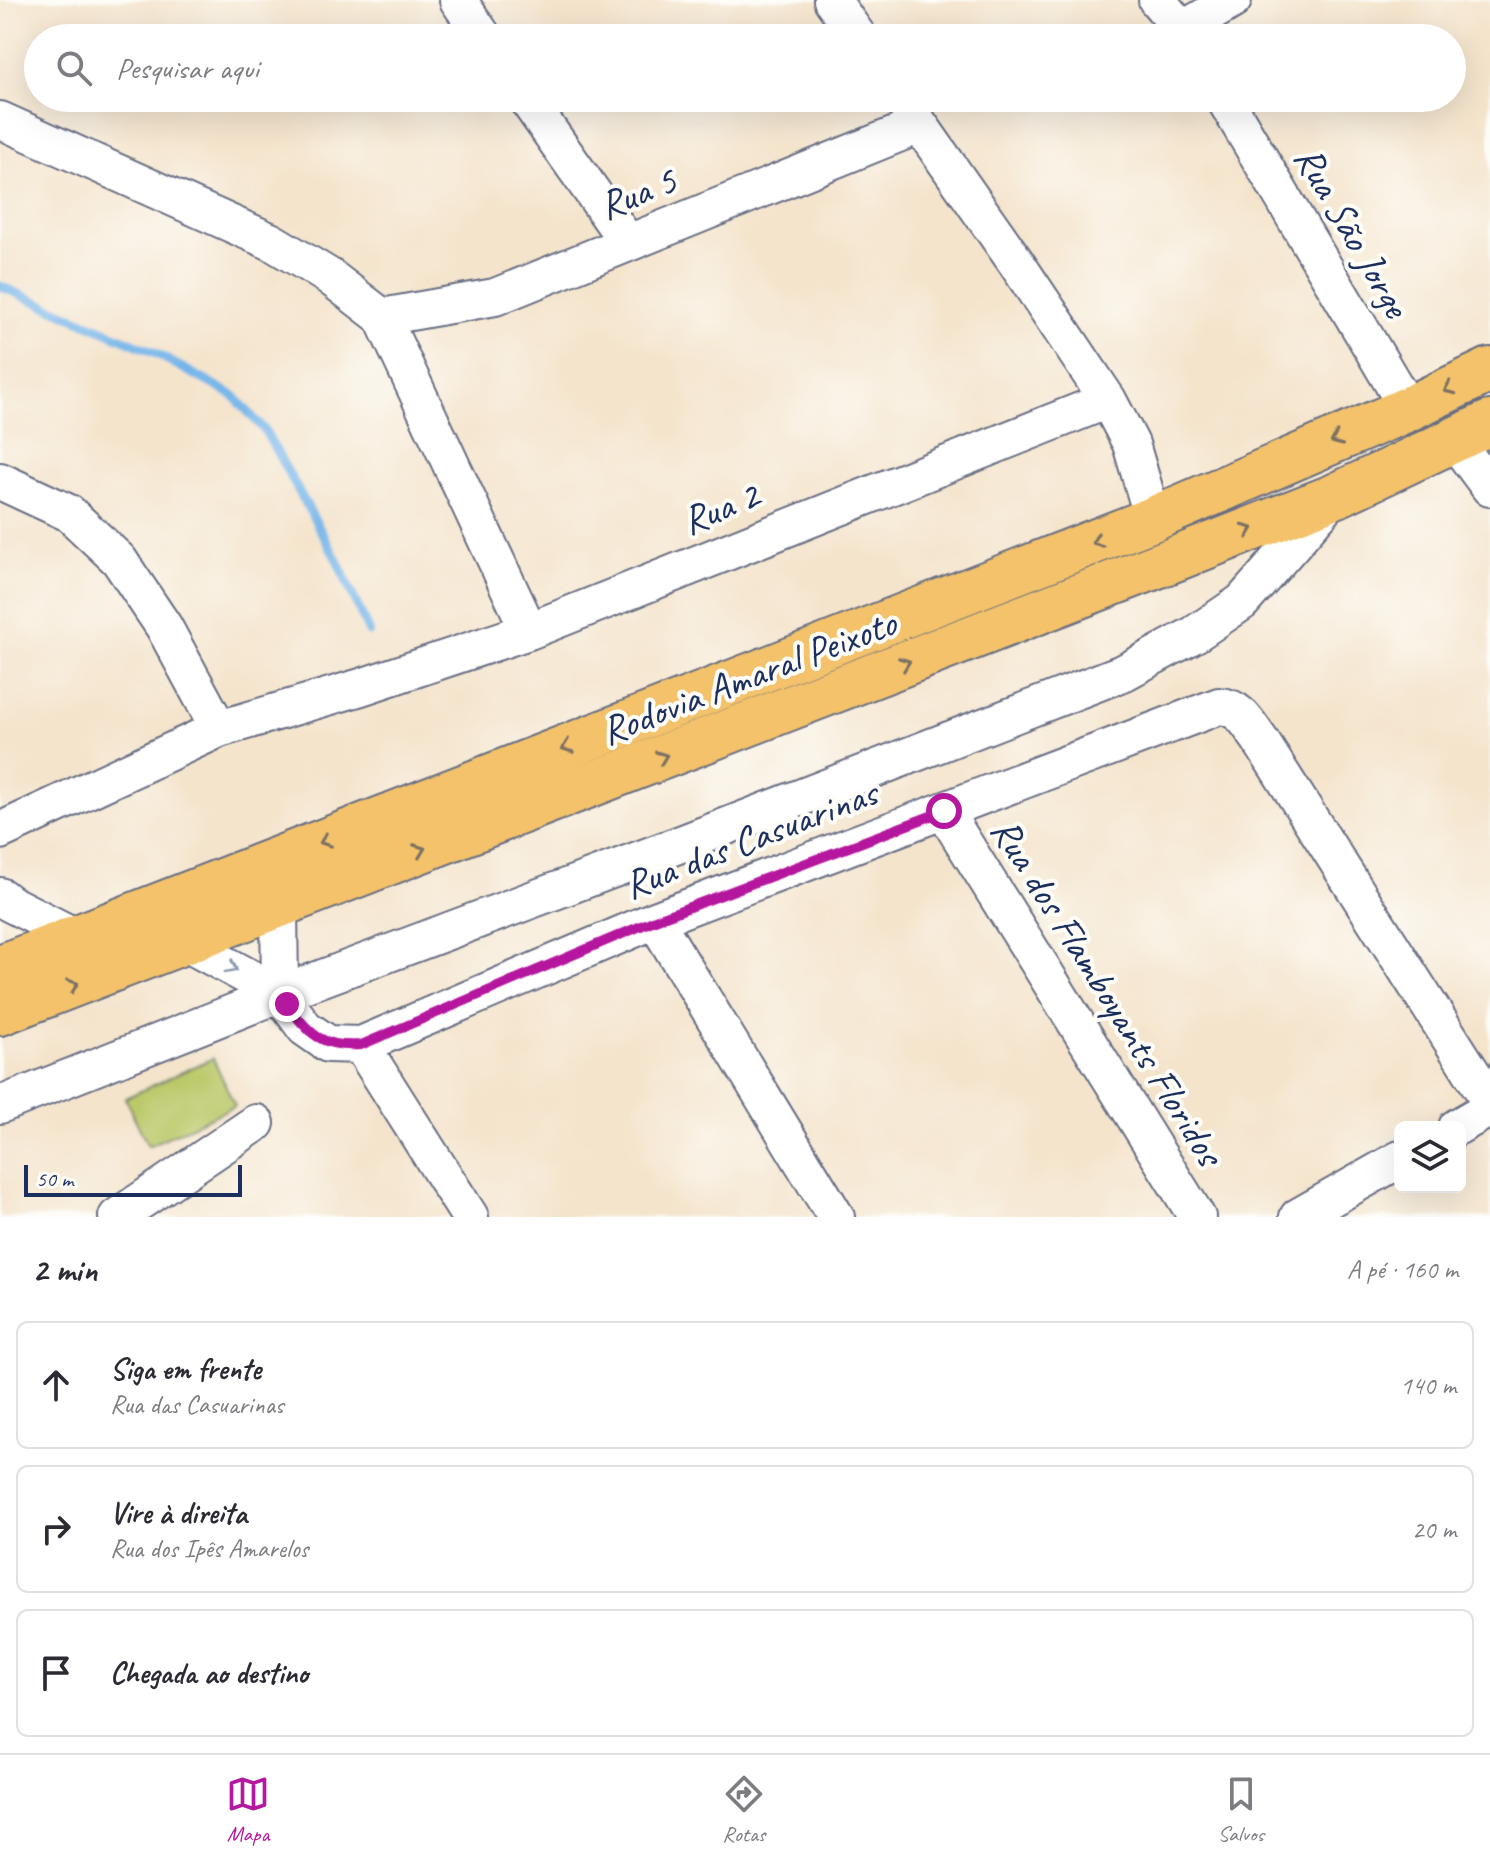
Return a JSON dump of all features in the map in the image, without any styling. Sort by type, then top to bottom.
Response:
[{"type":"highway","name":"Rodovia Amaral Peixoto","points":[[0,967],[1153,519],[1408,409],[1490,370]]},
{"type":"highway","name":"Rodovia Amaral Peixoto","points":[[0,1013],[1335,496],[1472,432]]},
{"type":"street","points":[[458,0],[474,24]]},
{"type":"street","points":[[832,0],[849,24]]},
{"type":"street","points":[[1157,0],[1177,24]]},
{"type":"street","points":[[1200,24],[1233,0]]},
{"type":"street","points":[[536,112],[628,243]]},
{"type":"street","points":[[910,112],[1108,400],[1131,444],[1153,519]]},
{"type":"street","name":"Rua 5","points":[[382,317],[495,297],[628,243],[910,112]]},
{"type":"street","name":"Rua São Jorge","points":[[1232,112],[1408,409]]},
{"type":"street","points":[[0,120],[272,242],[330,277],[382,317],[529,631]]},
{"type":"street","name":"Rua 2","points":[[0,831],[219,729],[361,687],[529,631],[1108,400]]},
{"type":"street","points":[[1472,432],[1490,488]]},
{"type":"street","points":[[0,481],[69,513],[119,560],[164,627],[219,729]]},
{"type":"street","points":[[0,1105],[280,994],[693,840],[1125,672],[1195,634],[1242,602],[1335,496]]},
{"type":"street","name":"Rua das Casuarinas","points":[[361,1045],[655,920],[1219,706],[1240,712],[1260,740],[1490,1101]]},
{"type":"street","name":"Rua dos Flamboyants Floridos","points":[[944,811],[1197,1217]]},
{"type":"street","points":[[0,896],[78,938]]},
{"type":"street","points":[[279,904],[280,994]]},
{"type":"street","points":[[655,920],[836,1217]]},
{"type":"street","points":[[184,942],[280,994],[305,1028],[328,1044],[361,1045],[470,1217]]},
{"type":"street","points":[[1466,1122],[1490,1108]]},
{"type":"street","points":[[117,1217],[256,1123]]},
{"type":"street","points":[[1298,1217],[1394,1162]]},
{"type":"green space","points":[[213,1058],[235,1106],[148,1146],[125,1098]]},
{"type":"waterway","points":[[0,286],[149,350],[234,396],[265,431],[336,558],[369,632]]},
{"type":"route","points":[[287,1004],[305,1028],[328,1044],[361,1045],[655,920],[944,811]]}]
